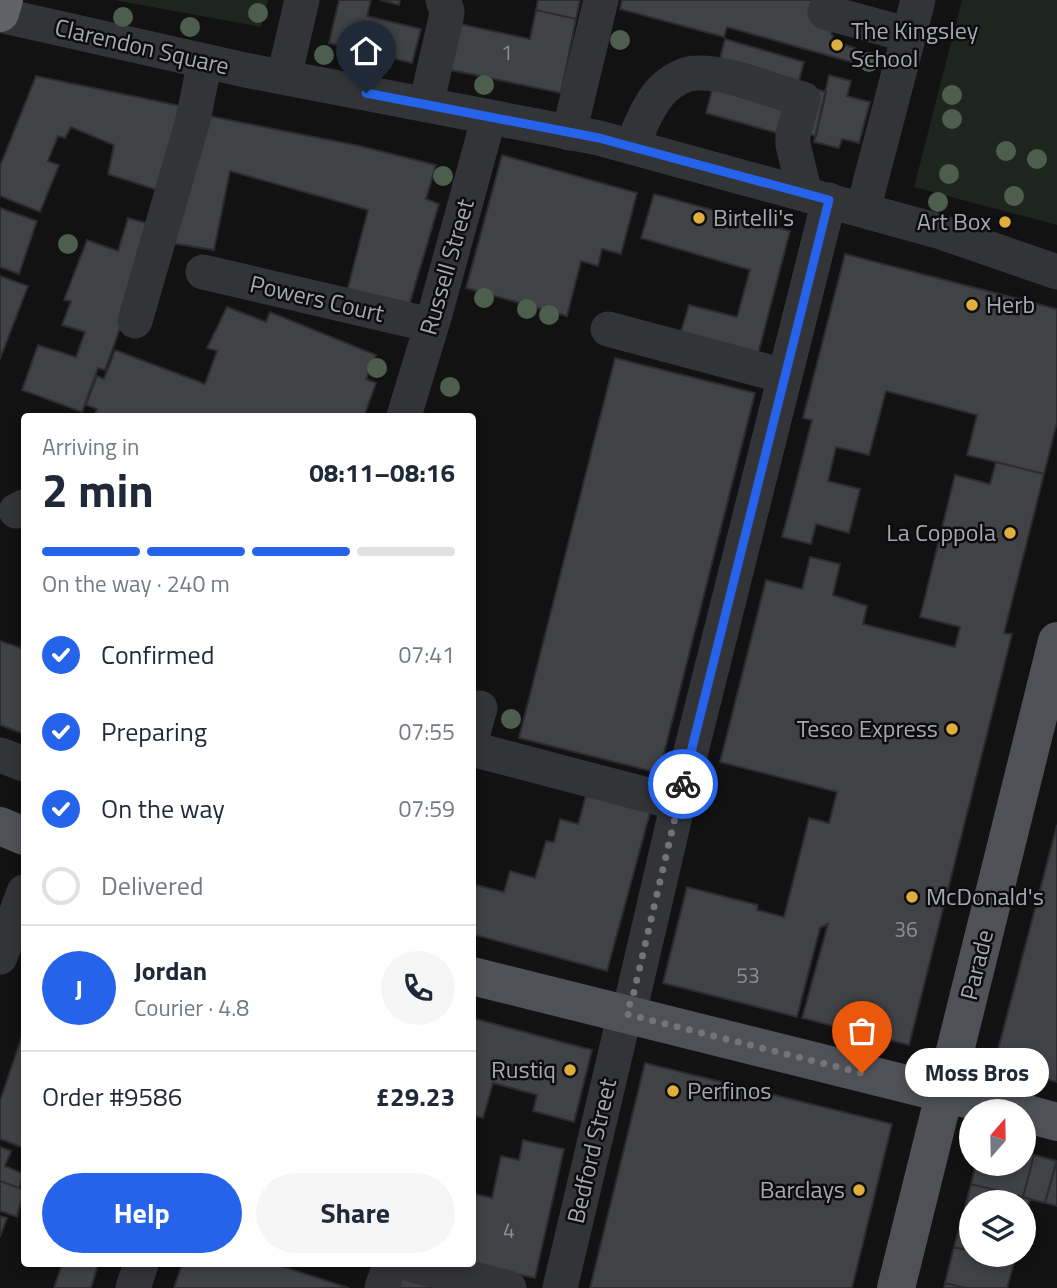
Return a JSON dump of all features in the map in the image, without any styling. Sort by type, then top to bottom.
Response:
[{"type":"highway","name":"Clarendon Square","points":[[0,14],[4,0]]},
{"type":"main road","name":"Parade","points":[[896,1288],[1057,641]]},
{"type":"main road","points":[[0,826],[21,835]]},
{"type":"main road","points":[[476,977],[966,1099]]},
{"type":"main road","points":[[1036,1117],[1057,1122]]},
{"type":"street","points":[[284,77],[302,0]]},
{"type":"street","points":[[426,105],[446,18],[447,10],[443,0]]},
{"type":"street","points":[[569,133],[601,0]]},
{"type":"street","points":[[863,210],[918,0]]},
{"type":"street","points":[[825,12],[909,35]]},
{"type":"street","name":"Clarendon Square","points":[[0,14],[205,61],[632,146],[938,231],[1057,272]]},
{"type":"street","points":[[135,321],[193,120],[205,61]]},
{"type":"street","points":[[632,146],[645,114],[655,99],[675,80],[696,73],[750,84],[803,99],[793,134],[793,145],[817,197]]},
{"type":"street","name":"Russell Street","points":[[405,413],[489,117]]},
{"type":"street","name":"Bedford Street","points":[[560,1288],[814,262],[817,197]]},
{"type":"street","name":"Powers Court","points":[[203,272],[431,325]]},
{"type":"street","points":[[608,329],[785,376]]},
{"type":"street","points":[[476,750],[678,803]]},
{"type":"street","points":[[0,755],[21,763]]},
{"type":"street","points":[[0,957],[21,900]]},
{"type":"street","points":[[133,1288],[140,1267]]},
{"type":"street","points":[[382,1288],[389,1267]]},
{"type":"street","points":[[424,1267],[509,1288]]},
{"type":"shaded area","points":[[114,0],[268,0],[261,27]]},
{"type":"shaded area","points":[[962,0],[1057,0],[1057,225],[914,187]]},
{"type":"building","points":[[339,0],[371,0],[367,16],[421,29],[412,63],[329,43]]},
{"type":"building","points":[[380,0],[400,0],[399,5]]},
{"type":"building","points":[[538,0],[580,0],[576,19],[536,10]]},
{"type":"building","name":"The Kingsley School","points":[[622,0],[828,0],[833,27],[831,33],[836,42],[855,48],[851,62],[727,27],[724,37],[620,9]]},
{"type":"building","points":[[536,10],[576,19],[561,93],[441,68],[451,22],[530,39]]},
{"type":"building","points":[[725,39],[804,62],[798,84],[826,92],[816,136],[786,128],[784,135],[706,113]]},
{"type":"building","points":[[829,75],[851,81],[847,96],[870,102],[859,143],[842,139],[839,148],[814,142]]},
{"type":"building","points":[[36,76],[186,107],[163,192],[108,174],[114,145],[71,127],[65,138],[58,136],[48,161],[59,165],[40,212],[0,196],[0,166]]},
{"type":"building","points":[[204,115],[360,146],[436,165],[426,199],[439,204],[408,309],[346,295],[368,210],[230,171],[214,250],[170,243]]},
{"type":"building","points":[[502,155],[637,193],[621,254],[602,249],[598,266],[581,261],[567,316],[466,288]]},
{"type":"building","points":[[654,194],[790,231],[758,354],[680,335],[689,305],[737,317],[750,270],[641,238]]},
{"type":"building","points":[[0,208],[37,221],[19,274],[0,267]]},
{"type":"building","points":[[128,218],[153,225],[105,370],[98,368],[82,412],[22,390],[38,345],[76,357],[85,332],[62,325],[71,301],[64,300],[87,240],[118,251]]},
{"type":"building","points":[[845,254],[1057,309],[1057,422],[1044,474],[967,455],[977,415],[886,391],[869,455],[836,447],[828,481],[860,489],[849,533],[816,524],[811,544],[782,537],[812,420],[803,418]]},
{"type":"building","points":[[0,276],[28,286],[0,359]]},
{"type":"building","points":[[227,307],[266,322],[270,312],[376,355],[366,379],[376,383],[365,413],[95,413],[97,409],[86,405],[97,376],[104,379],[115,350],[205,384],[217,351],[207,348]]},
{"type":"building","points":[[615,358],[755,393],[659,773],[519,738]]},
{"type":"building","points":[[996,462],[1044,474],[1004,633],[1012,634],[909,1045],[802,1018],[828,924],[820,928],[797,1017],[663,983],[687,887],[758,905],[757,910],[784,917],[809,818],[829,823],[837,792],[720,762],[766,580],[802,589],[810,557],[840,564],[833,595],[867,606],[863,624],[955,647],[960,627],[920,617],[955,475],[990,484]]},
{"type":"building","points":[[0,641],[21,648],[21,733],[0,725]]},
{"type":"building","points":[[587,792],[651,809],[607,971],[476,935],[476,885],[504,892],[510,871],[535,878],[546,841],[554,842],[560,819],[578,824]]},
{"type":"building","points":[[1057,825],[1057,1082],[994,1065]]},
{"type":"building","points":[[476,1019],[592,1050],[574,1122],[533,1111],[537,1095],[493,1083],[483,1118],[476,1116]]},
{"type":"building","points":[[21,1039],[21,1147],[0,1139],[0,1101]]},
{"type":"building","points":[[645,1063],[892,1124],[852,1288],[590,1288]]},
{"type":"building","points":[[523,1140],[564,1149],[535,1278],[476,1265],[476,1194],[492,1198],[501,1156],[519,1160]]},
{"type":"building","points":[[0,1147],[11,1151],[5,1166],[21,1173],[21,1182],[19,1188],[0,1181]]},
{"type":"building","points":[[1036,1156],[1057,1161],[1045,1203],[1036,1201],[1036,1190],[1025,1190],[1028,1176],[1036,1176]]},
{"type":"building","points":[[1057,1163],[1057,1206],[1045,1203]]},
{"type":"building","points":[[973,1176],[1028,1176],[1025,1190],[995,1190],[971,1184]]},
{"type":"building","points":[[0,1181],[21,1189],[17,1217],[0,1211]]},
{"type":"building","points":[[971,1184],[995,1190],[969,1190]]},
{"type":"building","points":[[0,1216],[7,1218],[0,1237]]},
{"type":"building","points":[[959,1229],[959,1248],[954,1247]]},
{"type":"building","points":[[954,1247],[959,1248],[959,1267],[1013,1267],[1007,1288],[965,1288],[945,1283]]},
{"type":"building","points":[[61,1267],[97,1267],[91,1288],[54,1288]]},
{"type":"building","points":[[181,1267],[284,1267],[349,1288],[174,1288]]},
{"type":"building","points":[[399,1278],[437,1288],[396,1288]]},
{"type":"building","points":[[945,1283],[965,1288],[944,1288]]},
{"type":"way so far","points":[[683,784],[633,996],[626,1014],[862,1073]]},
{"type":"place","name":"The Kingsley School","points":[[837,45]]},
{"type":"place","name":"Birtelli's","points":[[699,218]]},
{"type":"place","name":"Art Box","points":[[1005,222]]},
{"type":"place","name":"Herb","points":[[972,305]]},
{"type":"place","name":"La Coppola","points":[[1010,533]]},
{"type":"place","name":"Tesco Express","points":[[952,729]]},
{"type":"place","name":"McDonald's","points":[[912,897]]},
{"type":"place","name":"Rustiq","points":[[570,1070]]},
{"type":"place","name":"Moss Bros","points":[[862,1073]]},
{"type":"place","name":"Perfinos","points":[[673,1091]]},
{"type":"place","name":"Barclays","points":[[859,1190]]},
{"type":"route","points":[[366,93],[599,138],[829,200],[683,784]]}]
